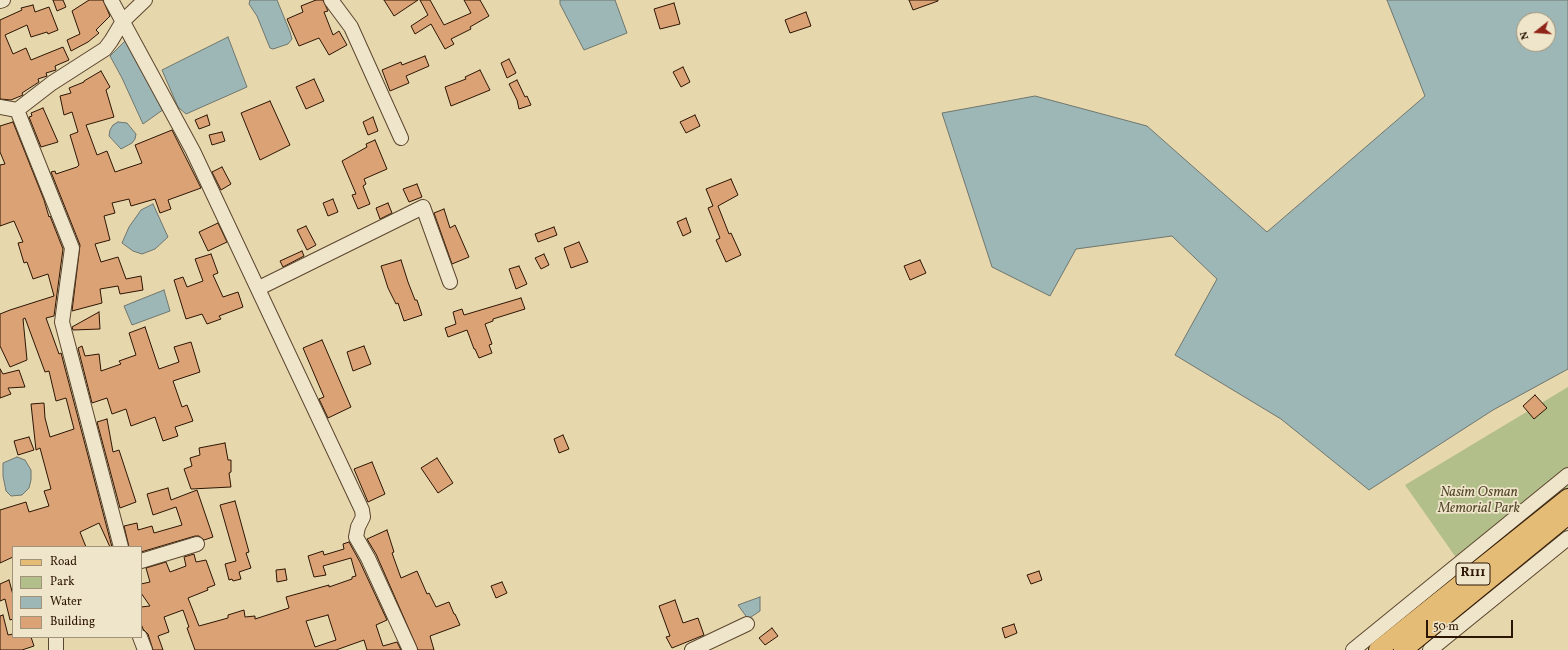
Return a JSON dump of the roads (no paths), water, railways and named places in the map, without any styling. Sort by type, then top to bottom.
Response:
[{"type":"main road","name":"R111","points":[[1378,650],[1568,498]]},
{"type":"main road","name":"R111","points":[[1403,650],[1568,516]]},
{"type":"street","points":[[111,0],[193,151],[259,288],[362,510],[363,517],[358,527],[356,537],[368,558],[410,650]]},
{"type":"street","points":[[0,107],[17,110],[52,83],[105,49],[112,41],[123,21],[145,0]]},
{"type":"street","points":[[332,0],[351,27],[401,138]]},
{"type":"street","points":[[17,110],[72,248],[62,322],[121,546]]},
{"type":"street","points":[[259,288],[423,207],[450,282]]},
{"type":"street","points":[[1353,650],[1568,475]]},
{"type":"street","points":[[1430,650],[1568,538]]},
{"type":"street","points":[[142,561],[197,544]]},
{"type":"street","points":[[692,650],[747,624]]},
{"type":"street","points":[[56,638],[56,650]]},
{"type":"street","points":[[140,638],[145,650]]},
{"type":"water","points":[[250,0],[277,0],[292,39],[288,44],[273,49],[270,48],[257,16],[249,4]]},
{"type":"water","points":[[560,0],[615,0],[627,33],[584,50],[560,4]]},
{"type":"water","points":[[1387,0],[1568,0],[1568,369],[1493,410],[1369,490],[1281,419],[1175,355],[1217,279],[1172,236],[1076,249],[1050,296],[992,267],[942,113],[1035,96],[1147,126],[1267,232],[1425,96]]},
{"type":"water","points":[[228,37],[247,87],[186,114],[178,107],[162,70]]},
{"type":"water","points":[[127,39],[164,109],[143,124],[110,56]]},
{"type":"water","points":[[118,122],[127,123],[136,134],[132,143],[121,149],[109,136],[113,125]]},
{"type":"water","points":[[153,204],[168,237],[155,249],[142,254],[133,251],[122,243],[129,227],[141,210]]},
{"type":"water","points":[[164,290],[170,311],[132,325],[124,306]]},
{"type":"water","points":[[17,457],[25,460],[31,470],[31,480],[29,488],[22,495],[11,496],[6,491],[3,476],[3,463]]},
{"type":"water","points":[[760,597],[760,611],[748,619],[738,605]]},
{"type":"park label","name":"Nasim Osman Memorial Park","points":[[1479,502]]}]
